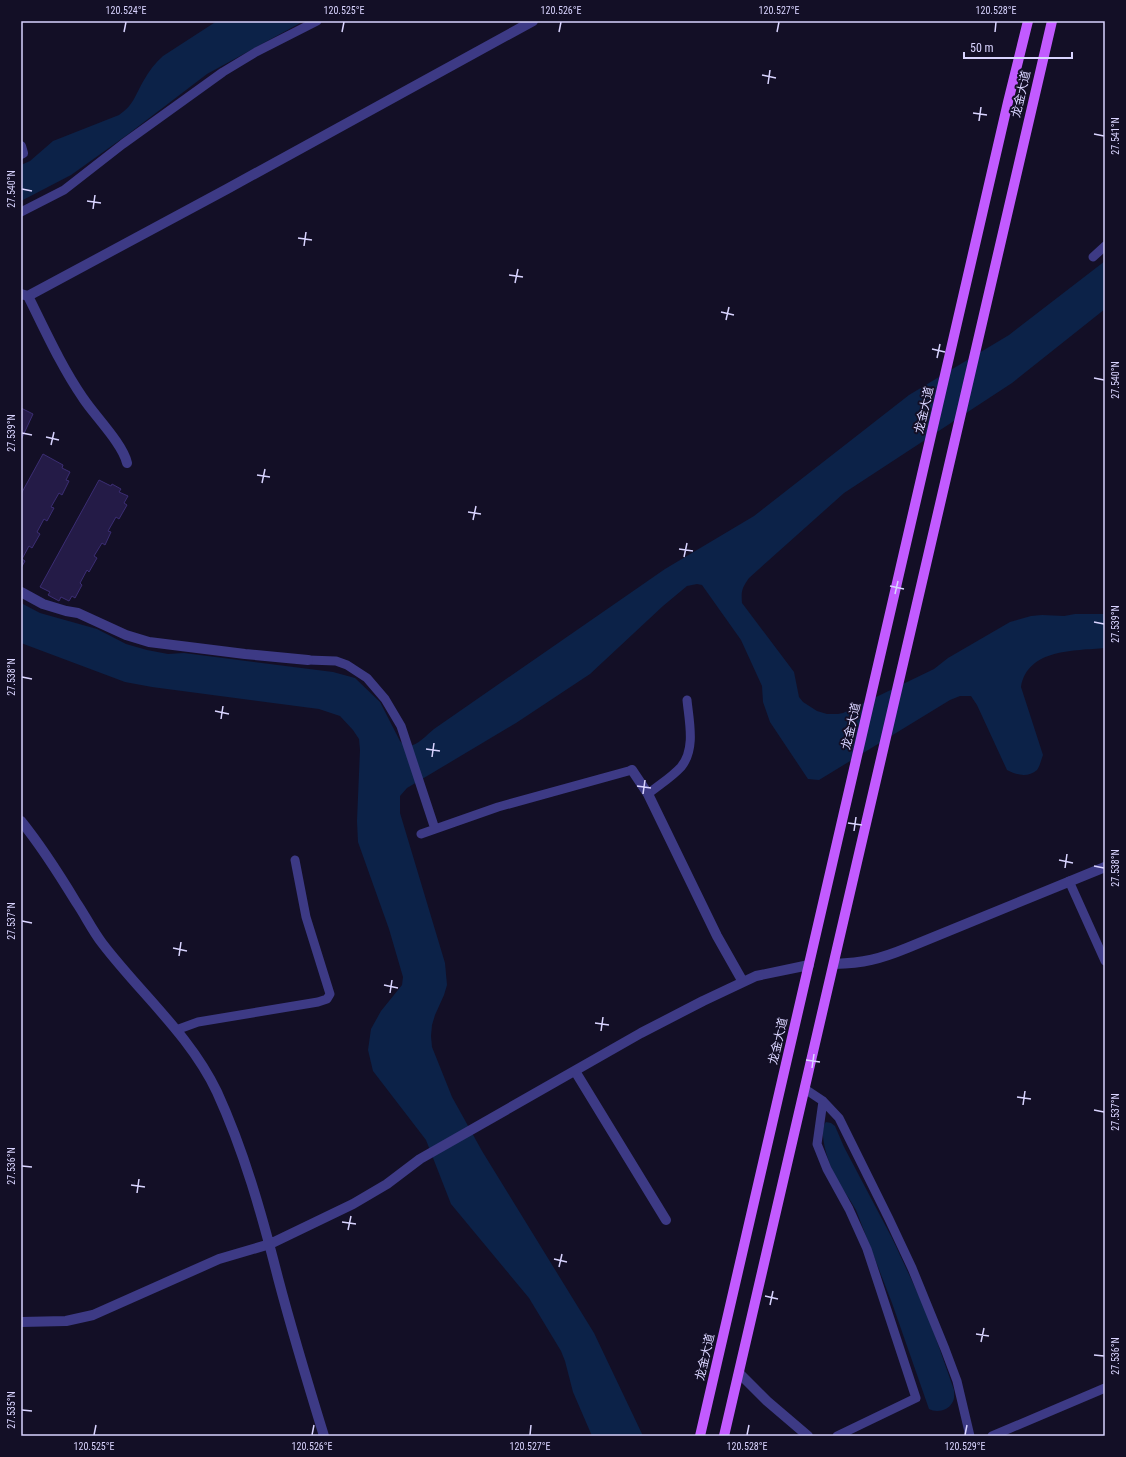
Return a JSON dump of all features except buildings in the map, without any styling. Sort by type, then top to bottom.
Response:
[{"type":"main road","name":"龙金大道","points":[[700,1436],[1028,21]]},
{"type":"main road","name":"龙金大道","points":[[724,1436],[1052,21]]},
{"type":"street","points":[[127,463],[122,450],[83,398],[55,353],[24,295],[234,185],[533,21]]},
{"type":"street","points":[[21,146],[23,153],[21,154]]},
{"type":"street","points":[[21,592],[43,604],[78,613],[126,635],[149,642],[308,660]]},
{"type":"street","points":[[632,770],[648,794],[717,936],[743,982]]},
{"type":"street","points":[[21,821],[49,859],[101,942],[197,1057],[217,1093],[245,1163],[270,1244],[278,1277],[324,1436]]},
{"type":"street","points":[[834,964],[852,964],[877,959],[908,948],[1105,867]]},
{"type":"street","points":[[21,1322],[66,1321],[93,1315],[219,1259],[270,1244],[353,1204],[387,1184],[420,1159],[672,1016],[756,976],[809,965]]},
{"type":"street","points":[[575,1071],[666,1220]]},
{"type":"street","points":[[739,1373],[767,1401],[808,1436]]},
{"type":"lane","points":[[21,212],[64,190],[123,144],[223,72],[256,52],[317,21]]},
{"type":"lane","points":[[1093,257],[1105,246]]},
{"type":"lane","points":[[308,660],[336,661],[357,671],[367,678],[385,699],[394,712],[408,743],[435,829]]},
{"type":"lane","points":[[648,794],[676,772],[686,760],[690,744],[687,700]]},
{"type":"lane","points":[[421,834],[498,807],[632,770]]},
{"type":"lane","points":[[176,1030],[198,1022],[318,1002],[327,999],[330,994],[306,917],[294,860]]},
{"type":"lane","points":[[1069,882],[1105,961]]},
{"type":"lane","points":[[805,1089],[823,1101],[838,1118],[889,1219],[933,1318],[957,1381],[970,1436]]},
{"type":"lane","points":[[823,1101],[817,1144],[827,1169],[849,1209],[867,1249],[916,1398],[837,1436]]},
{"type":"lane","points":[[992,1436],[1105,1388]]},
{"type":"water","points":[[217,21],[304,21],[207,74],[127,135],[71,175],[21,201],[21,165],[30,161],[53,141],[119,115],[131,103],[148,73],[163,56]]},
{"type":"water","points":[[1105,261],[1105,309],[1012,383],[844,493],[749,578],[743,587],[742,592],[742,603],[794,672],[799,697],[803,702],[817,711],[827,714],[843,713],[934,669],[948,658],[1010,622],[1031,616],[1042,615],[1064,616],[1075,614],[1105,614],[1105,648],[1067,651],[1054,654],[1043,658],[1033,665],[1025,674],[1021,687],[1043,755],[1037,770],[1030,774],[1022,775],[1007,770],[977,705],[971,696],[960,696],[950,700],[819,780],[808,779],[770,722],[763,702],[762,686],[741,640],[702,585],[697,584],[687,586],[663,606],[590,674],[516,723],[407,788],[400,796],[400,813],[445,963],[447,985],[432,1025],[432,1047],[452,1097],[482,1151],[594,1333],[643,1436],[592,1436],[573,1392],[561,1351],[529,1298],[451,1204],[426,1140],[373,1071],[368,1050],[371,1029],[381,1011],[402,985],[403,977],[389,929],[358,842],[357,821],[360,750],[359,739],[353,730],[340,716],[319,709],[152,687],[125,682],[21,643],[21,603],[40,613],[97,629],[126,644],[147,650],[168,654],[184,653],[333,672],[355,678],[380,702],[400,741],[404,745],[413,745],[665,569],[754,516],[909,395],[1009,335]]},
{"type":"water","points":[[826,1122],[835,1126],[844,1147],[892,1238],[927,1313],[954,1390],[953,1401],[948,1408],[935,1411],[929,1409],[892,1303],[856,1210],[833,1173],[825,1150],[823,1133]]}]
